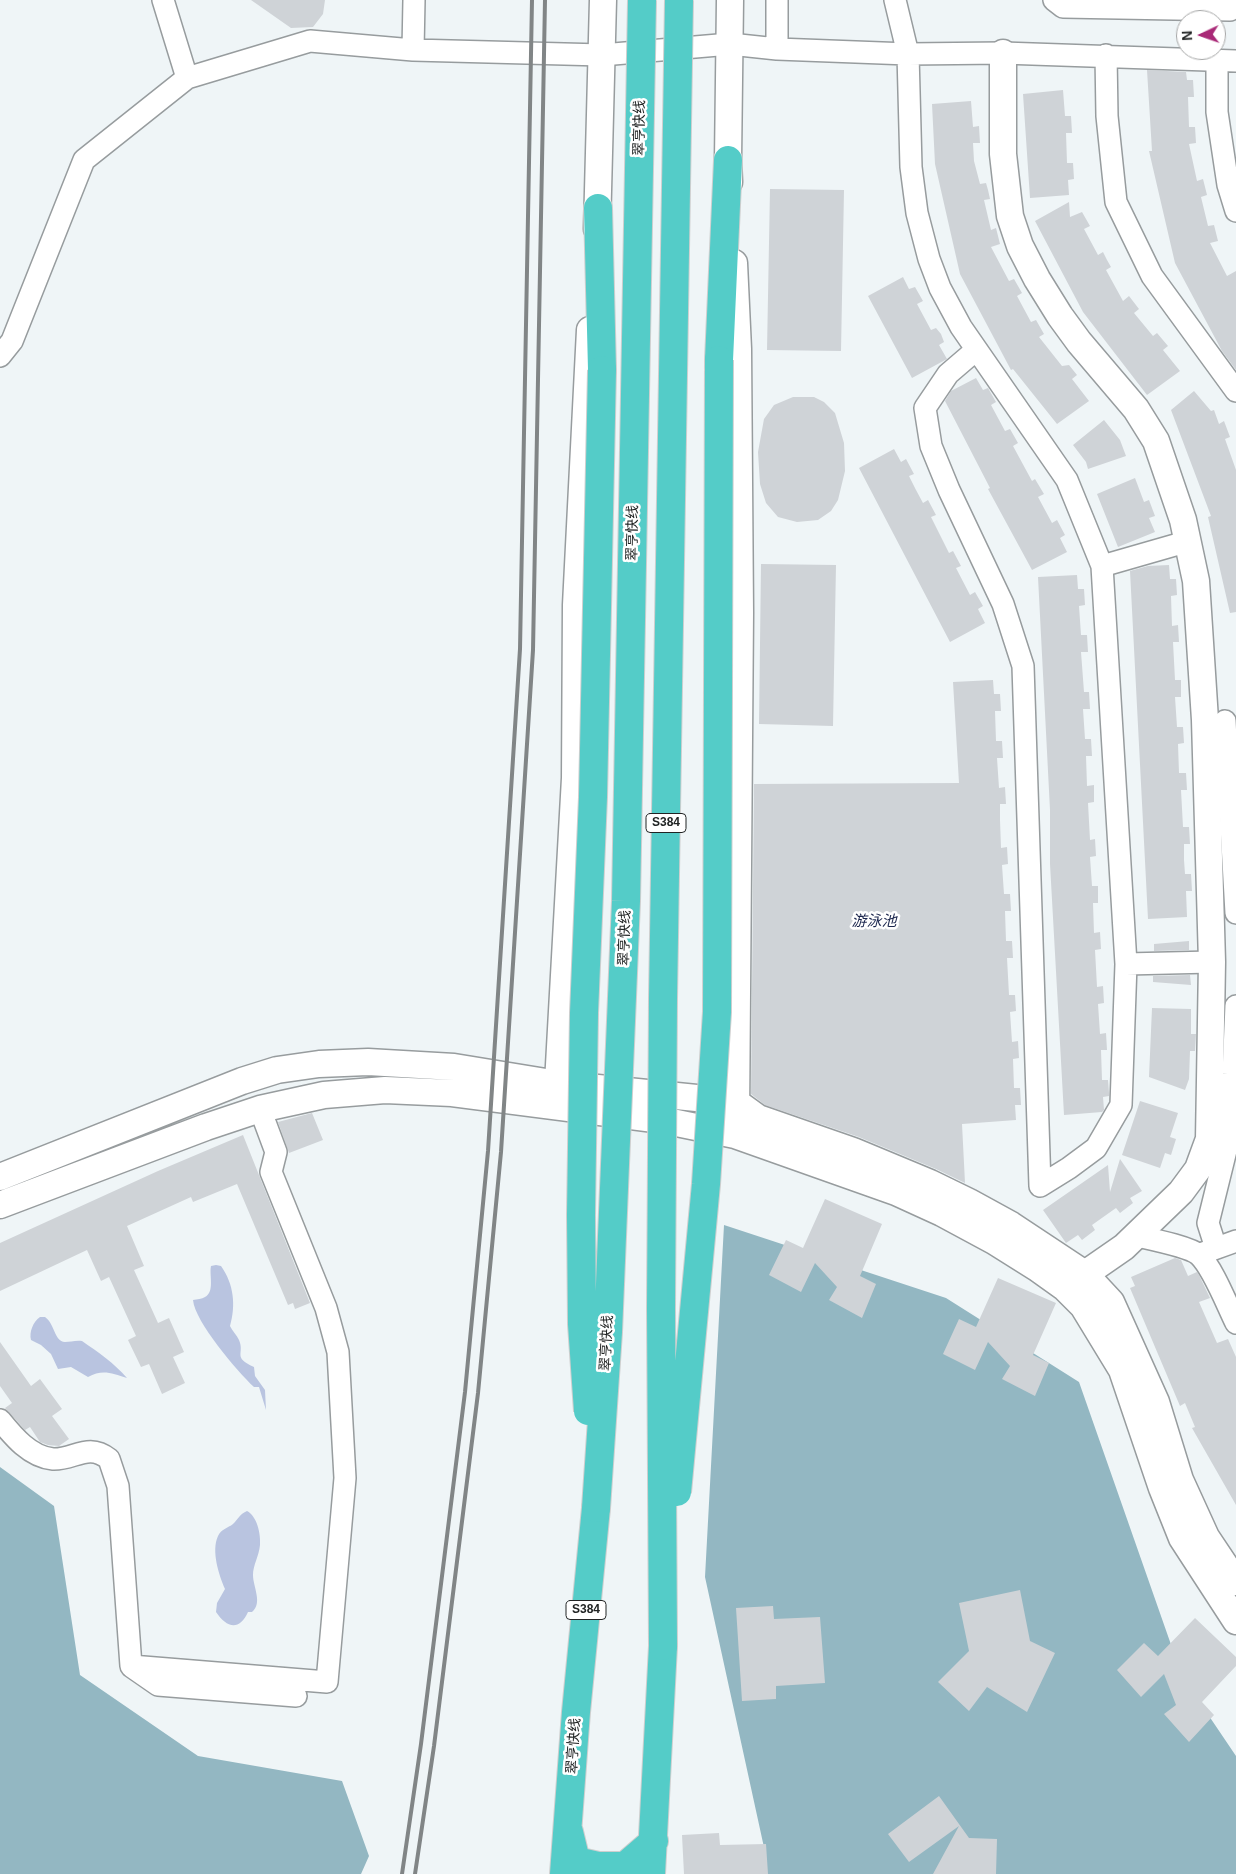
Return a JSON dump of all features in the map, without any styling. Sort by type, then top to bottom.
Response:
[{"type":"highway","name":"翠亨快线","points":[[564,1874],[576,1712],[596,1508],[608,1322],[626,900],[642,0]]},
{"type":"highway","name":"S384","points":[[651,1874],[663,1646],[660,1308],[679,0]]},
{"type":"highway","points":[[663,1646],[706,1184],[717,1012],[719,360],[728,160]]},
{"type":"highway","points":[[596,1508],[582,1324],[581,1214],[584,1022],[593,797],[602,370],[598,208]]},
{"type":"highway","points":[[568,1831],[576,1860],[598,1866],[625,1866],[654,1841]]},
{"type":"street","points":[[163,0],[187,78]]},
{"type":"street","points":[[414,0],[414,50]]},
{"type":"street","points":[[558,1095],[575,778],[576,605],[584,426],[598,208],[603,0]]},
{"type":"street","points":[[730,0],[728,160],[738,349],[740,613],[735,1135]]},
{"type":"street","points":[[777,0],[777,49]]},
{"type":"street","points":[[895,0],[908,54],[911,167],[917,213],[929,259],[940,288],[961,327],[1067,480],[1102,566],[1126,964],[1122,1105],[1096,1148],[1070,1168],[1040,1186],[1023,666],[1004,604],[949,490],[931,446],[925,408],[948,374],[976,350]]},
{"type":"street","points":[[1054,0],[1063,7],[1147,4],[1230,10],[1236,7]]},
{"type":"street","points":[[0,356],[12,341],[84,160],[187,78],[310,41],[414,50],[602,55],[730,44],[777,49],[908,54],[1106,55],[1226,61],[1217,112],[1228,185],[1236,211]]},
{"type":"street","points":[[1003,53],[1003,128],[1006,186],[1010,216],[1020,246],[1037,279],[1078,342],[1136,409],[1156,442],[1189,541],[1222,720],[1236,913]]},
{"type":"street","points":[[1106,55],[1107,116],[1116,202],[1152,276],[1236,391]]},
{"type":"street","points":[[1102,566],[1189,541]]},
{"type":"street","points":[[1075,1281],[1124,1247],[1181,1192],[1198,1169],[1209,1139],[1212,962],[1222,720]]},
{"type":"street","points":[[1126,964],[1212,962]]},
{"type":"street","points":[[1236,1006],[1228,1142],[1208,1223],[1207,1252],[1210,1271],[1236,1323]]},
{"type":"street","points":[[0,1177],[242,1081],[277,1070],[319,1064],[368,1062],[454,1067],[558,1095],[735,1135],[896,1192],[942,1213],[1030,1263],[1075,1281],[1111,1302],[1156,1402],[1180,1480],[1206,1537],[1236,1582]]},
{"type":"street","points":[[0,1205],[206,1127],[260,1109],[324,1095],[385,1090],[452,1094],[558,1095],[736,1102],[758,1118],[853,1151],[930,1183],[1011,1224],[1075,1281],[1083,1306],[1122,1370],[1162,1488],[1182,1538],[1236,1621]]},
{"type":"street","points":[[131,1666],[327,1682],[345,1478],[338,1352],[326,1308],[271,1172],[276,1152],[260,1109]]},
{"type":"street","points":[[1136,1236],[1207,1252],[1236,1241]]},
{"type":"street","points":[[0,1420],[20,1442],[34,1453],[44,1457],[54,1459],[91,1451],[109,1459],[118,1486],[131,1666]]},
{"type":"street","points":[[131,1666],[158,1685],[296,1696]]},
{"type":"shaded area","points":[[724,1225],[946,1298],[1079,1382],[1182,1676],[1236,1756],[1236,1874],[756,1874],[765,1852],[705,1577]]},
{"type":"shaded area","points":[[211,1266],[221,1266],[229,1280],[233,1295],[233,1311],[230,1326],[239,1340],[241,1358],[247,1364],[254,1367],[255,1376],[265,1390],[266,1410],[259,1387],[254,1387],[228,1358],[209,1333],[195,1309],[193,1300],[205,1297],[210,1291]]},
{"type":"shaded area","points":[[40,1317],[45,1317],[48,1320],[61,1341],[82,1341],[127,1378],[103,1372],[88,1377],[71,1367],[58,1369],[51,1354],[41,1345],[31,1340],[32,1327]]},
{"type":"shaded area","points":[[0,1467],[54,1506],[80,1675],[198,1756],[342,1781],[369,1856],[361,1874],[0,1874]]},
{"type":"shaded area","points":[[247,1511],[256,1521],[260,1536],[253,1575],[257,1604],[252,1612],[248,1612],[241,1623],[232,1625],[224,1621],[216,1612],[217,1603],[225,1589],[220,1577],[215,1549],[221,1532]]},
{"type":"building","points":[[251,0],[325,0],[323,14],[313,27],[291,28]]},
{"type":"building","points":[[1147,70],[1186,72],[1187,80],[1193,80],[1194,97],[1188,97],[1189,127],[1195,127],[1196,143],[1189,144],[1197,181],[1203,179],[1207,195],[1201,197],[1208,226],[1214,225],[1218,241],[1210,243],[1227,276],[1236,271],[1236,370],[1222,351],[1175,263],[1149,151],[1152,151]]},
{"type":"building","points":[[1063,90],[1065,116],[1071,116],[1072,133],[1066,133],[1067,163],[1073,163],[1074,179],[1068,180],[1069,195],[1030,198],[1023,94]]},
{"type":"building","points":[[971,101],[973,127],[979,126],[980,143],[973,143],[974,161],[980,184],[986,183],[990,199],[984,200],[991,230],[996,228],[1000,244],[991,247],[1009,281],[1014,279],[1022,293],[1017,296],[1031,322],[1036,320],[1044,334],[1039,337],[1062,366],[1069,365],[1077,375],[1072,379],[1089,401],[1057,424],[1013,369],[1011,370],[960,274],[935,164],[932,104]]},
{"type":"building","points":[[770,189],[844,190],[841,351],[767,350]]},
{"type":"building","points":[[1069,202],[1070,217],[1082,212],[1090,226],[1084,229],[1098,255],[1103,252],[1111,267],[1106,270],[1123,301],[1129,296],[1139,309],[1134,313],[1153,336],[1157,333],[1168,346],[1163,350],[1180,371],[1147,395],[1083,312],[1035,221]]},
{"type":"building","points":[[903,277],[909,289],[915,287],[923,301],[917,304],[931,330],[936,328],[941,334],[944,342],[939,345],[947,359],[912,378],[868,296]]},
{"type":"building","points":[[976,378],[983,390],[988,388],[996,402],[991,405],[1005,431],[1010,429],[1018,443],[1013,446],[1032,481],[1035,479],[1044,494],[1038,497],[1052,523],[1057,520],[1065,535],[1060,538],[1067,552],[1032,570],[988,489],[990,488],[945,401],[951,391]]},
{"type":"building","points":[[1194,391],[1211,411],[1214,410],[1219,424],[1224,421],[1230,437],[1225,439],[1236,470],[1236,612],[1230,613],[1208,517],[1211,516],[1171,410]]},
{"type":"building","points":[[793,397],[814,397],[824,402],[835,413],[844,443],[845,471],[838,500],[831,511],[818,520],[797,522],[778,517],[766,503],[760,484],[758,452],[764,419],[774,405]]},
{"type":"building","points":[[1104,420],[1120,440],[1126,456],[1088,469],[1086,462],[1073,445]]},
{"type":"building","points":[[894,449],[901,462],[906,459],[914,474],[909,476],[916,490],[923,503],[928,500],[936,515],[931,517],[949,553],[953,551],[961,566],[956,568],[970,595],[975,592],[983,606],[978,609],[985,623],[950,642],[859,468]]},
{"type":"building","points":[[1135,478],[1144,502],[1149,500],[1155,516],[1149,518],[1155,532],[1118,547],[1097,494]]},
{"type":"building","points":[[761,564],[836,565],[833,726],[759,724]]},
{"type":"building","points":[[1169,565],[1170,579],[1176,579],[1177,595],[1171,596],[1172,626],[1178,625],[1179,642],[1173,642],[1175,680],[1181,680],[1181,697],[1175,697],[1177,727],[1183,727],[1184,743],[1178,744],[1179,773],[1186,773],[1187,790],[1181,790],[1183,827],[1189,827],[1190,844],[1184,844],[1185,874],[1191,874],[1192,891],[1186,891],[1187,917],[1148,919],[1130,571],[1148,566]]},
{"type":"building","points":[[1077,575],[1078,589],[1084,589],[1085,605],[1079,606],[1081,635],[1087,635],[1088,652],[1081,652],[1084,692],[1089,692],[1090,709],[1083,709],[1085,739],[1091,739],[1092,756],[1086,756],[1087,786],[1094,785],[1094,802],[1088,803],[1090,840],[1095,839],[1096,856],[1090,857],[1092,886],[1098,886],[1098,903],[1093,903],[1094,933],[1100,932],[1101,949],[1095,950],[1097,987],[1103,986],[1104,1003],[1098,1004],[1100,1034],[1106,1033],[1107,1050],[1101,1050],[1102,1080],[1108,1080],[1109,1096],[1103,1097],[1104,1110],[1102,1112],[1064,1115],[1050,864],[1050,810],[1038,577]]},
{"type":"building","points":[[993,680],[994,694],[1000,694],[1001,711],[995,711],[996,741],[1002,741],[1003,758],[997,758],[999,788],[1005,787],[1006,804],[1000,804],[1001,848],[1007,847],[1008,864],[1002,865],[1004,894],[1010,894],[1011,911],[1005,911],[1006,941],[1012,941],[1013,958],[1007,958],[1009,995],[1015,995],[1016,1011],[1010,1012],[1012,1042],[1018,1041],[1019,1058],[1013,1059],[1014,1088],[1020,1088],[1021,1105],[1015,1105],[1016,1120],[962,1124],[965,1183],[859,1137],[765,1105],[751,1094],[754,784],[959,783],[953,682]]},
{"type":"building","points":[[1189,941],[1189,950],[1154,951],[1154,944]]},
{"type":"building","points":[[1190,975],[1191,985],[1153,982],[1153,976]]},
{"type":"building","points":[[1152,1008],[1191,1009],[1191,1034],[1196,1034],[1195,1051],[1190,1051],[1189,1079],[1185,1090],[1149,1077]]},
{"type":"building","points":[[1140,1101],[1178,1113],[1170,1137],[1176,1139],[1171,1155],[1165,1153],[1160,1168],[1122,1155]]},
{"type":"building","points":[[312,1113],[323,1140],[289,1153],[278,1122]]},
{"type":"building","points":[[243,1135],[310,1303],[295,1309],[293,1303],[288,1305],[237,1184],[193,1202],[191,1197],[127,1226],[144,1266],[134,1270],[158,1323],[169,1318],[184,1352],[173,1357],[185,1383],[162,1394],[149,1364],[141,1367],[128,1340],[136,1336],[109,1277],[101,1281],[87,1250],[0,1291],[0,1243],[158,1171]]},
{"type":"building","points":[[1120,1159],[1142,1191],[1130,1198],[1133,1203],[1120,1213],[1116,1208],[1092,1225],[1095,1230],[1082,1240],[1078,1235],[1066,1243],[1043,1210],[1108,1165],[1110,1192]]},
{"type":"building","points":[[825,1199],[882,1224],[860,1276],[876,1284],[862,1318],[829,1300],[837,1287],[815,1263],[801,1292],[769,1275],[786,1240],[803,1248]]},
{"type":"building","points":[[1175,1258],[1181,1260],[1188,1276],[1197,1272],[1199,1275],[1210,1298],[1199,1302],[1217,1343],[1228,1339],[1236,1357],[1236,1505],[1192,1428],[1195,1427],[1185,1403],[1180,1406],[1130,1288],[1135,1286],[1131,1277]]},
{"type":"building","points":[[998,1278],[1056,1303],[1033,1355],[1049,1363],[1035,1396],[1002,1379],[1010,1366],[988,1342],[975,1370],[943,1354],[959,1319],[976,1327]]},
{"type":"building","points":[[0,1342],[31,1386],[40,1379],[62,1409],[52,1416],[69,1439],[59,1446],[40,1442],[30,1427],[25,1430],[5,1408],[12,1403],[0,1386]]},
{"type":"building","points":[[1020,1590],[1030,1641],[1055,1653],[1027,1712],[987,1687],[969,1711],[938,1682],[969,1651],[959,1603]]},
{"type":"building","points":[[773,1606],[774,1619],[820,1617],[825,1683],[776,1686],[776,1699],[742,1701],[736,1608]]},
{"type":"building","points":[[1195,1618],[1236,1657],[1236,1666],[1202,1702],[1214,1715],[1189,1742],[1164,1714],[1176,1705],[1164,1674],[1141,1697],[1117,1670],[1144,1643],[1158,1656]]},
{"type":"building","points":[[939,1796],[969,1838],[997,1839],[996,1874],[933,1874],[959,1826],[909,1862],[888,1834]]},
{"type":"building","points":[[719,1833],[720,1845],[766,1844],[768,1874],[684,1874],[682,1835]]},
{"type":"railway","points":[[402,1874],[421,1744],[465,1392],[488,1151],[520,649],[532,0]]},
{"type":"railway","points":[[415,1874],[434,1746],[478,1393],[501,1152],[533,650],[545,0]]},
{"type":"water label","name":"游泳池","points":[[874,922]]}]
